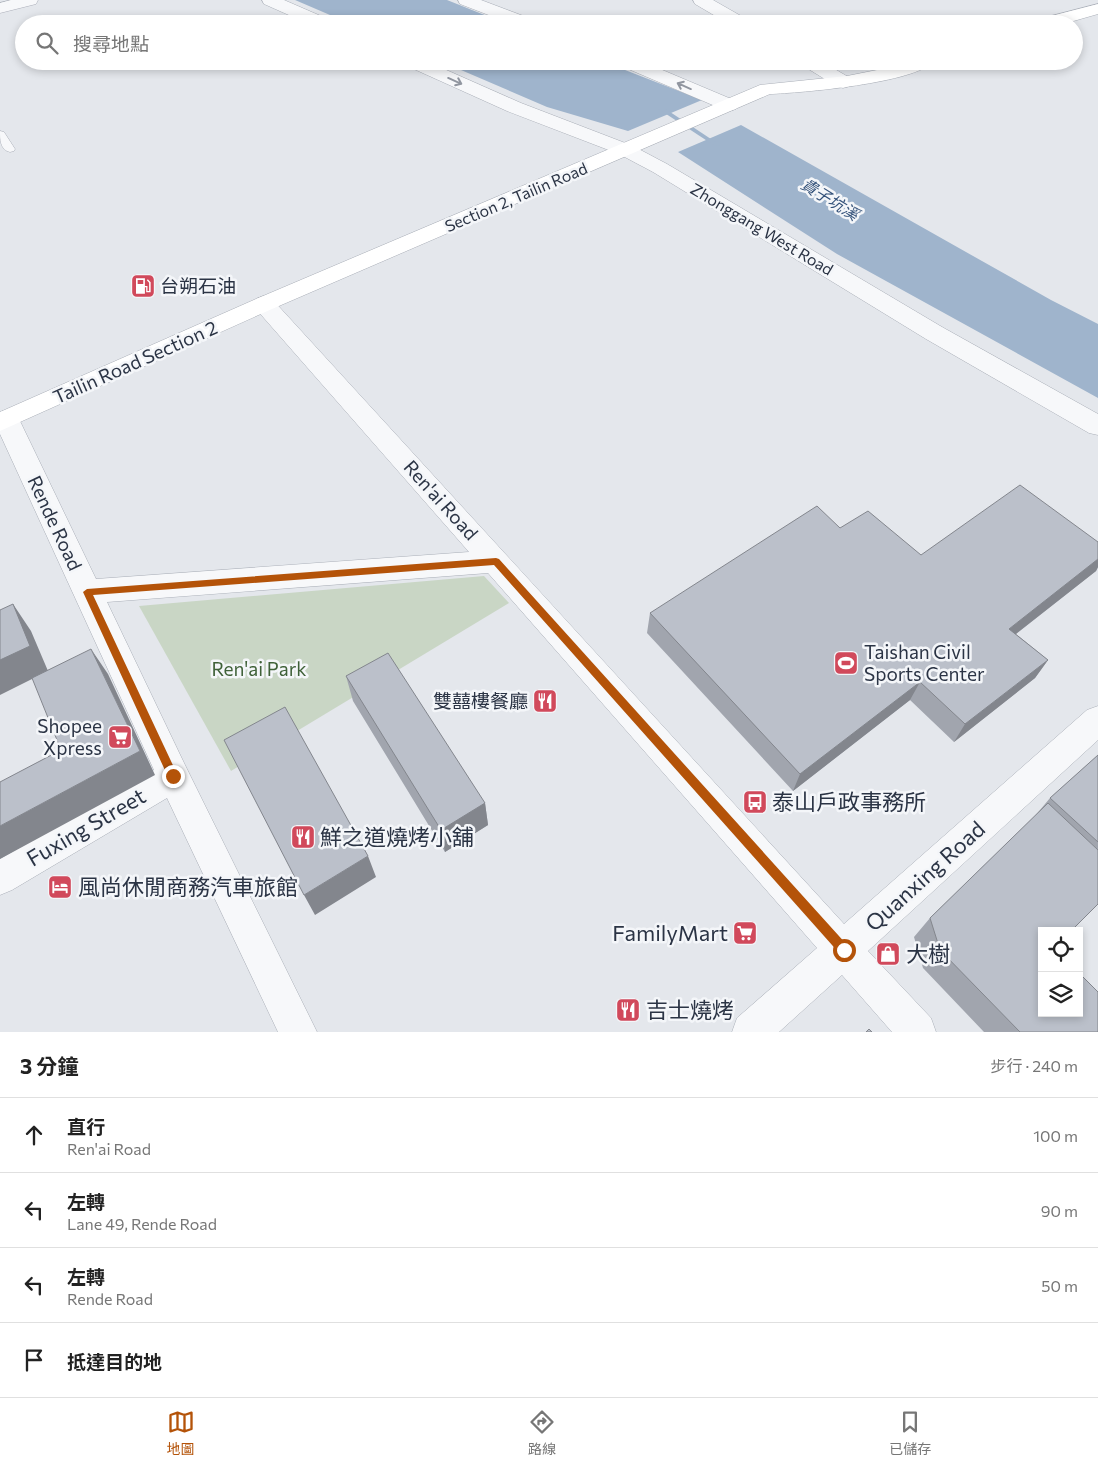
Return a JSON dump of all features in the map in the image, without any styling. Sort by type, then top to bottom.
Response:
[{"type":"main road","points":[[1076,15],[1098,9]]},
{"type":"main road","name":"Section 2, Tailin Road","points":[[264,304],[767,89],[843,82],[880,76],[902,70]]},
{"type":"main road","name":"Tailin Road Section 2","points":[[3,421],[264,304]]},
{"type":"street","points":[[0,8],[30,0]]},
{"type":"street","points":[[270,0],[304,15]]},
{"type":"street","points":[[466,0],[505,15]]},
{"type":"street","points":[[701,0],[727,15]]},
{"type":"street","name":"Zhonggang West Road","points":[[432,70],[514,106],[635,146],[660,168],[934,333],[1098,426]]},
{"type":"street","points":[[644,70],[724,108]]},
{"type":"street","points":[[823,70],[843,82]]},
{"type":"street","name":"Ren'ai Road","points":[[264,304],[916,1032]]},
{"type":"street","name":"Rende Road","points":[[3,421],[298,1032]]},
{"type":"street","points":[[87,592],[496,561]]},
{"type":"street","name":"Quanxing Road","points":[[751,1032],[1098,720]]},
{"type":"street","name":"Fuxing Street","points":[[0,878],[173,776]]},
{"type":"lane","points":[[0,134],[10,149]]},
{"type":"green space","name":"Ren'ai Park","points":[[484,576],[509,603],[231,771],[139,606]]},
{"type":"water","points":[[295,0],[447,0],[484,15],[330,15]]},
{"type":"water","points":[[461,70],[625,70],[702,100],[628,131],[547,107]]},
{"type":"water","points":[[741,125],[1051,300],[1098,324],[1098,398],[837,254],[678,152]]},
{"type":"building","name":"Taishan Civil Sports Center","points":[[1020,485],[1098,542],[1098,559],[1009,629],[1048,660],[965,724],[920,682],[800,774],[650,613],[817,506],[840,528],[868,511],[921,555]]},
{"type":"building","points":[[13,604],[30,646],[0,660],[0,610]]},
{"type":"building","points":[[91,649],[140,751],[0,826],[0,782],[61,750],[32,678]]},
{"type":"building","points":[[388,653],[485,803],[441,830],[346,676]]},
{"type":"building","points":[[285,707],[368,856],[304,895],[224,740]]},
{"type":"building","points":[[1098,755],[1098,842],[1050,798]]},
{"type":"building","points":[[1048,803],[1098,850],[1098,904],[1075,927],[1038,927],[1038,1017],[1083,1017],[1083,977],[1098,992],[1098,1032],[1020,1032],[940,950],[930,918]]},
{"type":"waterway","name":"貴子坑溪","points":[[659,107],[717,145]]},
{"type":"place","name":"台朔石油","points":[[143,286]]},
{"type":"place","name":"Taishan Civil Sports Center","points":[[846,663]]},
{"type":"place","name":"雙囍樓餐廳","points":[[545,701]]},
{"type":"place","name":"Shopee Xpress","points":[[120,737]]},
{"type":"place","name":"泰山戶政事務所","points":[[755,802]]},
{"type":"place","name":"鮮之道燒烤小舖","points":[[303,837]]},
{"type":"place","name":"風尚休閒商務汽車旅館","points":[[60,887]]},
{"type":"place","name":"FamilyMart","points":[[745,933]]},
{"type":"place","name":"大樹","points":[[888,954]]},
{"type":"place","name":"吉士燒烤","points":[[628,1010]]},
{"type":"route","points":[[173,776],[87,592],[496,561],[844,950]]}]
